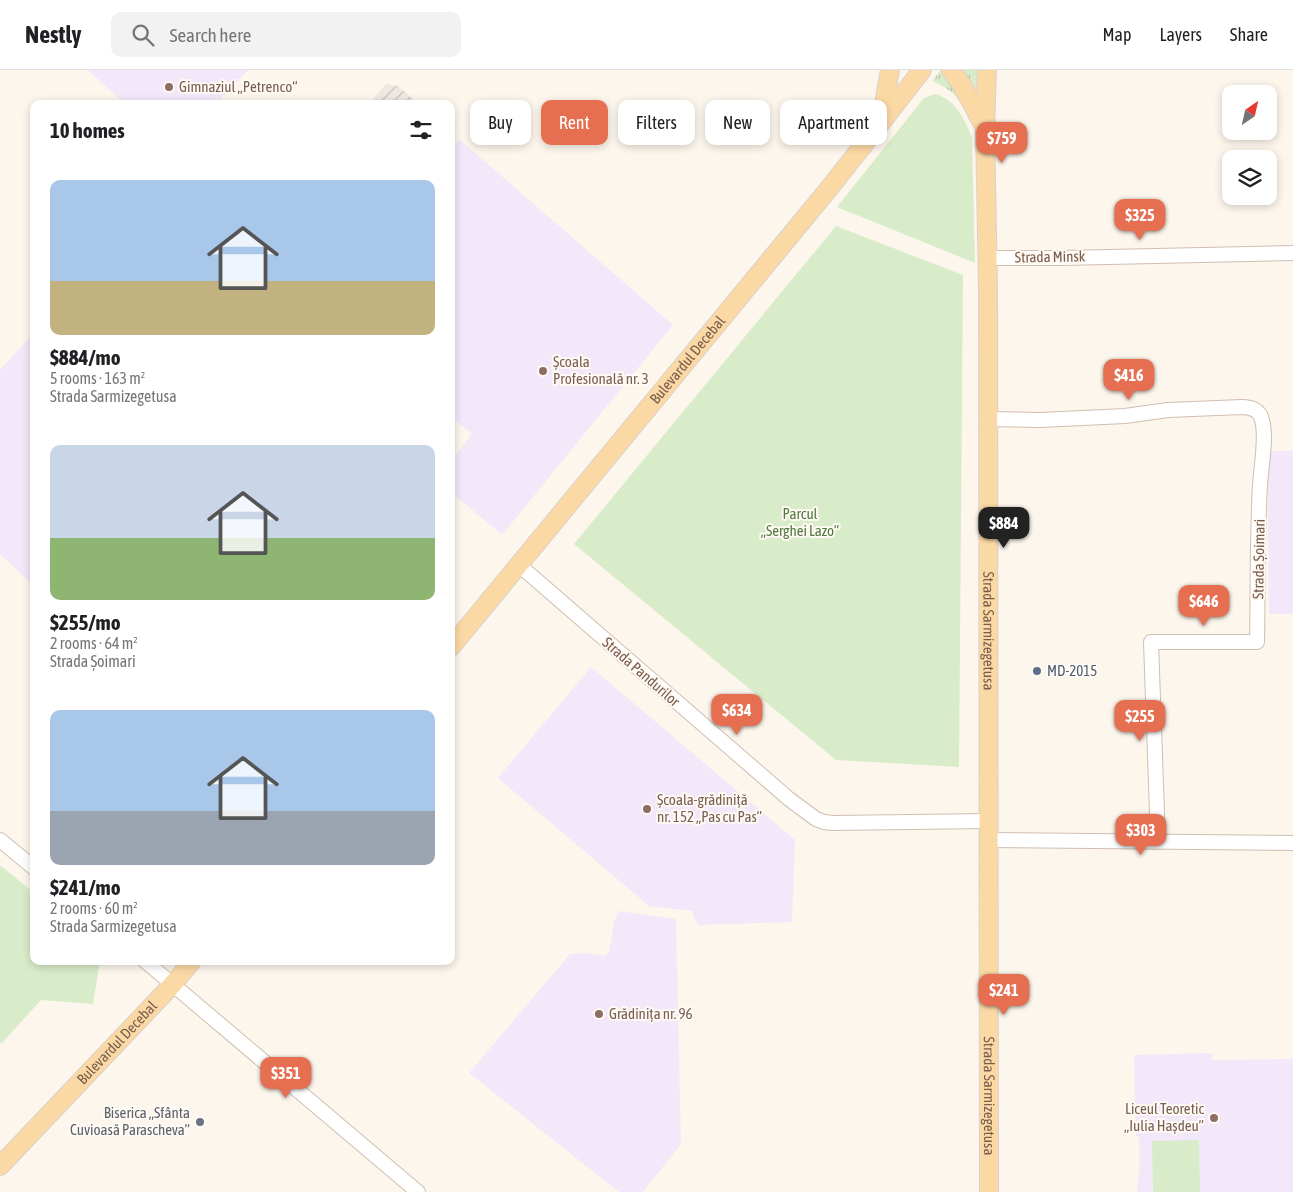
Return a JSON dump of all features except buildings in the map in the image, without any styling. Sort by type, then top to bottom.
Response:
[{"type":"main road","points":[[884,100],[890,70]]},
{"type":"main road","name":"Bulevardul Decebal","points":[[887,115],[922,70]]},
{"type":"main road","points":[[951,70],[962,85],[985,128]]},
{"type":"main road","name":"Strada Sarmizegetusa","points":[[987,70],[985,128],[988,419],[988,1192]]},
{"type":"main road","name":"Bulevardul Decebal","points":[[455,642],[863,145]]},
{"type":"main road","name":"Bulevardul Decebal","points":[[0,1166],[173,984],[189,965]]},
{"type":"street","name":"Strada Minsk","points":[[987,258],[1293,253]]},
{"type":"street","name":"Strada Șoimari","points":[[988,419],[1040,420],[1124,416],[1168,410],[1242,407],[1258,412],[1263,423],[1264,442],[1260,486],[1257,642],[1151,642],[1158,842]]},
{"type":"street","name":"Strada Pandurilor","points":[[520,565],[719,739],[789,799],[816,819],[824,822],[843,823],[988,821]]},
{"type":"street","points":[[0,840],[30,865]]},
{"type":"street","points":[[988,840],[1293,843]]},
{"type":"street","points":[[150,965],[418,1192]]},
{"type":"shaded area","name":"Gimnaziul „Petrenco“","points":[[88,70],[248,70],[220,100],[121,100]]},
{"type":"shaded area","points":[[387,84],[398,86],[414,100],[374,100]]},
{"type":"shaded area","name":"Școala Profesională nr. 3","points":[[459,139],[673,325],[502,535],[455,495],[455,456],[472,434],[455,420],[455,144]]},
{"type":"shaded area","points":[[30,337],[30,582],[0,554],[0,370]]},
{"type":"shaded area","points":[[1267,451],[1293,451],[1293,614],[1269,614]]},
{"type":"shaded area","name":"Școala-grădiniță nr. 152 „Pas cu Pas”","points":[[591,667],[795,840],[792,922],[698,925],[693,916],[693,911],[649,906],[498,778]]},
{"type":"shaded area","name":"Grădinița nr. 96","points":[[618,911],[676,919],[681,1144],[643,1192],[619,1192],[469,1073],[570,954],[587,953],[605,956],[609,952],[614,922]]},
{"type":"shaded area","name":"Liceul Teoretic „Iulia Hașdeu”","points":[[1212,1053],[1212,1060],[1293,1059],[1293,1192],[1137,1192],[1139,1137],[1136,1136],[1134,1055]]},
{"type":"green space","points":[[941,70],[950,78],[967,112],[953,94],[932,81]]},
{"type":"green space","points":[[962,70],[978,70],[976,94]]},
{"type":"green space","points":[[935,94],[948,100],[962,116],[972,137],[975,263],[837,207],[924,98]]},
{"type":"green space","name":"Parcul „Serghei Lazo”","points":[[836,226],[963,275],[959,767],[836,760],[574,544]]},
{"type":"green space","points":[[0,865],[30,890],[30,965],[99,965],[93,1004],[41,1000],[2,1043],[0,1042]]},
{"type":"green space","points":[[1199,1140],[1200,1192],[1153,1192],[1152,1141]]},
{"type":"place","name":"Gimnaziul „Petrenco“","points":[[169,87]]},
{"type":"place","name":"Școala Profesională nr. 3","points":[[543,371]]},
{"type":"place","name":"MD-2015","points":[[1037,671]]},
{"type":"place","name":"Școala-grădiniță nr. 152 „Pas cu Pas”","points":[[647,809]]},
{"type":"place","name":"Grădinița nr. 96","points":[[599,1014]]},
{"type":"place","name":"Liceul Teoretic „Iulia Hașdeu”","points":[[1214,1118]]},
{"type":"place","name":"Biserica „Sfânta Cuvioasă Parascheva”","points":[[200,1122]]}]
